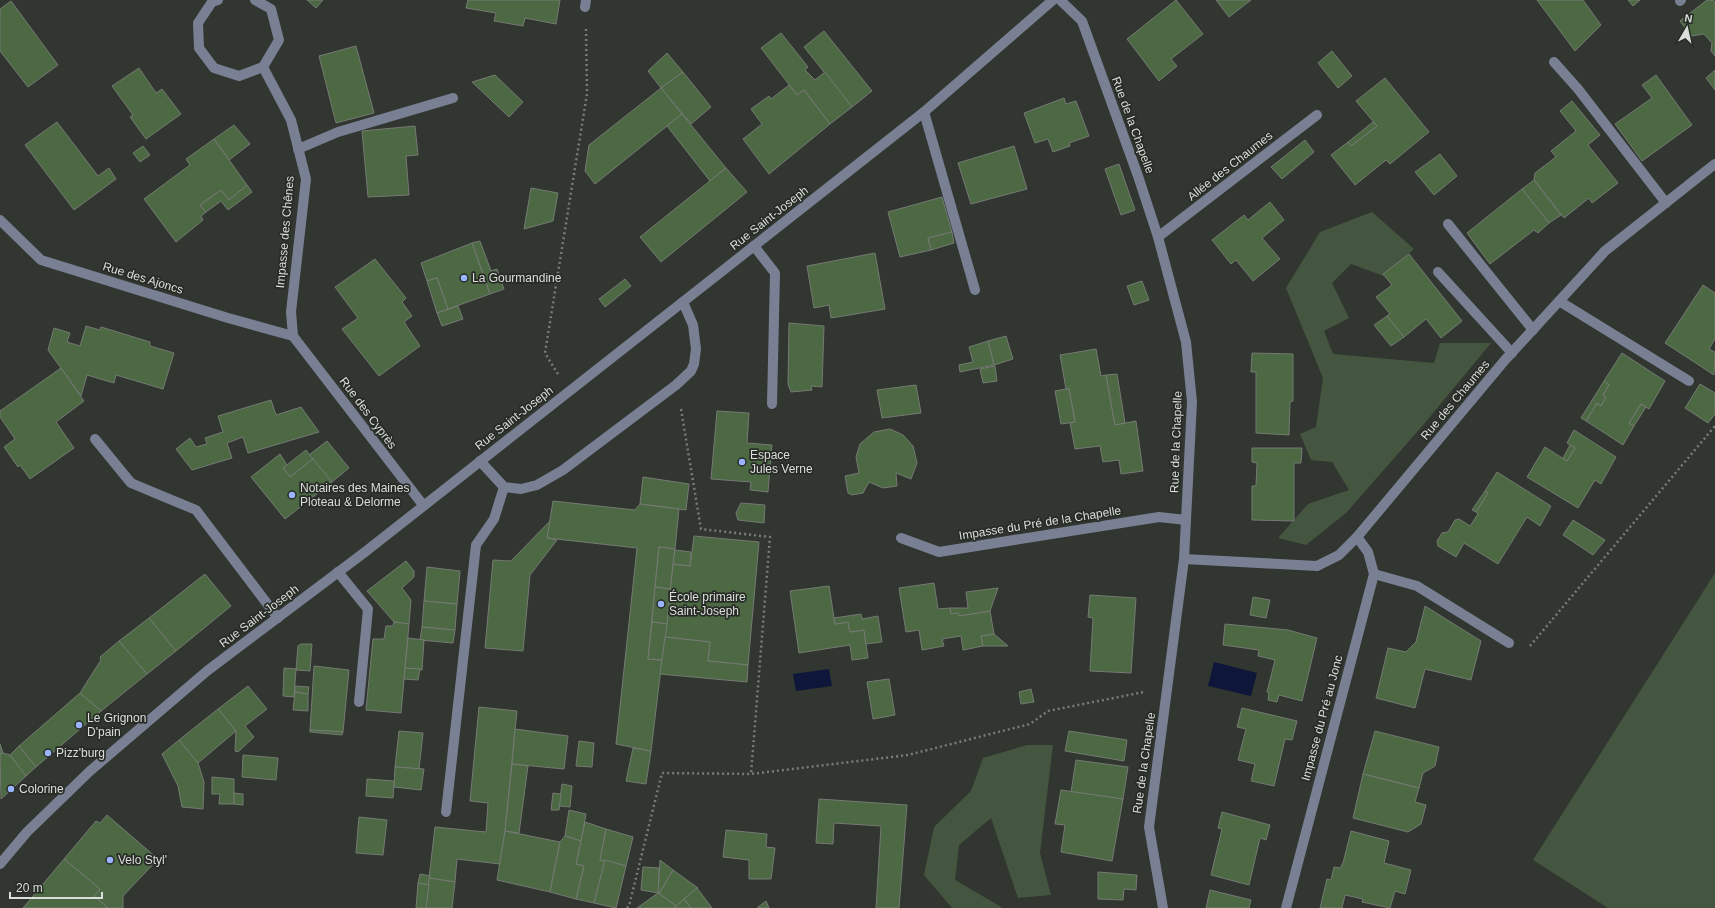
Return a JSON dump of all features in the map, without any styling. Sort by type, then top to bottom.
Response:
[{"type":"street","points":[[218,0],[212,2],[198,23],[199,48],[214,68],[239,76],[263,67],[279,40],[271,9],[256,0]]},
{"type":"street","name":"Rue Saint-Joseph","points":[[0,864],[28,832],[90,771],[207,671],[338,572],[924,112],[1053,0]]},
{"type":"street","name":"Rue de la Chapelle","points":[[1060,0],[1082,21],[1138,176],[1158,238],[1186,342],[1192,402],[1184,559],[1148,827],[1163,908]]},
{"type":"street","points":[[1554,62],[1578,89],[1666,203]]},
{"type":"street","name":"Impasse des Chênes","points":[[263,67],[291,120],[306,179],[291,312],[293,336]]},
{"type":"street","points":[[298,149],[338,132],[453,98]]},
{"type":"street","points":[[924,112],[975,290]]},
{"type":"street","name":"Allée des Chaumes","points":[[1158,238],[1317,115]]},
{"type":"street","name":"Rue des Chaumes","points":[[1184,559],[1317,566],[1339,556],[1357,537],[1512,353],[1605,251],[1715,164]]},
{"type":"street","name":"Rue des Ajoncs","points":[[0,220],[41,260],[228,318],[293,336]]},
{"type":"street","points":[[1448,224],[1533,330]]},
{"type":"street","points":[[754,246],[775,273],[772,404]]},
{"type":"street","points":[[1438,272],[1512,353]]},
{"type":"street","points":[[480,461],[504,487],[521,489],[537,485],[563,470],[676,385],[691,372],[694,364],[696,349],[693,325],[683,302]]},
{"type":"street","points":[[1559,302],[1689,381]]},
{"type":"street","name":"Rue des Cyprès","points":[[293,336],[423,505]]},
{"type":"street","points":[[95,439],[131,483],[196,510],[278,618]]},
{"type":"street","points":[[446,812],[476,545],[494,519],[504,487]]},
{"type":"street","name":"Impasse du Pré de la Chapelle","points":[[901,538],[939,552],[1159,517],[1186,520]]},
{"type":"street","points":[[1357,537],[1368,552],[1374,574],[1417,586],[1509,643]]},
{"type":"street","points":[[338,572],[368,609],[359,702]]},
{"type":"street","name":"Impasse du Pré au Jonc","points":[[1286,908],[1374,574]]},
{"type":"path","points":[[568,392],[545,352],[587,94],[586,3]]},
{"type":"path","points":[[676,385],[701,529],[770,537],[752,774]]},
{"type":"path","points":[[1509,643],[1525,652],[1715,426]]},
{"type":"path","points":[[627,908],[629,906],[662,773],[752,774],[908,755],[1030,724],[1048,711],[1148,691],[1166,695]]},
{"type":"green space","points":[[1372,212],[1414,249],[1384,276],[1351,264],[1332,283],[1349,318],[1324,331],[1333,354],[1434,363],[1440,343],[1491,343],[1424,424],[1346,513],[1306,545],[1278,538],[1308,504],[1349,490],[1332,462],[1311,460],[1300,434],[1316,427],[1323,378],[1286,288],[1320,232]]},
{"type":"green space","points":[[1715,573],[1715,908],[1608,908],[1533,860]]},
{"type":"green space","points":[[1027,745],[1053,745],[1040,853],[1051,895],[1018,898],[991,818],[959,845],[955,880],[1003,908],[952,908],[924,875],[934,827],[971,791],[983,758]]},
{"type":"water","points":[[1214,662],[1257,673],[1251,696],[1208,686]]},
{"type":"water","points":[[829,669],[832,686],[796,691],[793,674]]},
{"type":"building","points":[[307,0],[323,0],[316,8]]},
{"type":"building","points":[[468,0],[560,0],[556,24],[525,18],[523,26],[494,21],[496,13],[466,8]]},
{"type":"building","points":[[1176,0],[1203,34],[1171,59],[1177,66],[1159,81],[1127,39]]},
{"type":"building","points":[[1216,0],[1251,0],[1229,17]]},
{"type":"building","points":[[1537,0],[1583,0],[1601,25],[1575,51]]},
{"type":"building","points":[[1628,0],[1640,0],[1633,6]]},
{"type":"building","points":[[1707,0],[1713,0],[1715,3],[1715,56],[1711,51],[1712,43],[1704,34],[1691,36],[1680,21]]},
{"type":"building","points":[[11,1],[58,65],[28,87],[0,51],[0,9]]},
{"type":"building","points":[[824,31],[872,91],[852,107],[804,47]]},
{"type":"building","points":[[781,33],[808,67],[805,70],[815,80],[825,72],[852,107],[830,124],[804,90],[797,95],[761,48]]},
{"type":"building","points":[[356,46],[374,113],[336,123],[319,56]]},
{"type":"building","points":[[1332,51],[1352,76],[1338,88],[1318,63]]},
{"type":"building","points":[[667,53],[683,72],[661,88],[648,71]]},
{"type":"building","points":[[139,68],[156,93],[162,89],[181,114],[146,139],[130,117],[133,115],[112,86]]},
{"type":"building","points":[[1715,70],[1715,90],[1706,78]]},
{"type":"building","points":[[683,72],[711,107],[691,124],[661,88]]},
{"type":"building","points":[[495,75],[523,102],[509,117],[472,82]]},
{"type":"building","points":[[1656,75],[1692,125],[1642,161],[1615,124],[1652,98],[1642,85]]},
{"type":"building","points":[[1385,78],[1429,132],[1390,164],[1386,160],[1355,185],[1331,155],[1348,142],[1351,146],[1377,126],[1356,101]]},
{"type":"building","points":[[789,85],[797,95],[804,90],[830,124],[769,174],[743,139],[762,124],[751,109],[769,96],[771,99]]},
{"type":"building","points":[[661,88],[682,114],[595,184],[585,171],[589,145]]},
{"type":"building","points":[[1064,98],[1066,104],[1076,101],[1089,136],[1069,143],[1070,146],[1053,152],[1048,139],[1035,143],[1024,113]]},
{"type":"building","points":[[1572,101],[1600,135],[1588,145],[1618,183],[1592,203],[1589,198],[1564,218],[1534,180],[1535,173],[1556,157],[1551,151],[1576,131],[1560,111]]},
{"type":"building","points":[[682,114],[726,168],[710,181],[667,126]]},
{"type":"building","points":[[57,122],[98,176],[109,168],[116,179],[74,210],[25,145]]},
{"type":"building","points":[[1373,122],[1377,126],[1351,146],[1348,142]]},
{"type":"building","points":[[234,125],[250,144],[229,160],[214,139]]},
{"type":"building","points":[[415,126],[418,155],[406,156],[409,195],[368,197],[362,131]]},
{"type":"building","points":[[214,139],[247,185],[229,200],[221,190],[200,205],[206,212],[201,216],[203,220],[176,242],[144,199],[190,165],[186,159]]},
{"type":"building","points":[[1305,140],[1314,152],[1282,179],[1271,167]]},
{"type":"building","points":[[143,146],[150,155],[140,162],[133,153]]},
{"type":"building","points":[[1014,146],[1027,189],[971,204],[958,163]]},
{"type":"building","points":[[1440,154],[1457,176],[1434,195],[1415,172]]},
{"type":"building","points":[[1119,164],[1135,210],[1121,215],[1105,169]]},
{"type":"building","points":[[726,168],[747,192],[661,262],[640,237]]},
{"type":"building","points":[[1534,180],[1561,215],[1549,223],[1522,189]]},
{"type":"building","points":[[247,185],[252,192],[228,210],[221,201],[206,212],[200,205],[221,190],[229,200]]},
{"type":"building","points":[[531,188],[558,193],[553,221],[524,229]]},
{"type":"building","points":[[1522,189],[1549,223],[1538,233],[1534,230],[1490,264],[1467,233]]},
{"type":"building","points":[[942,197],[952,232],[928,238],[931,250],[900,257],[888,212]]},
{"type":"building","points":[[1270,202],[1284,220],[1262,238],[1280,259],[1253,281],[1236,260],[1231,264],[1212,240],[1244,215],[1248,220]]},
{"type":"building","points":[[952,232],[954,243],[931,250],[928,238]]},
{"type":"building","points":[[480,241],[491,271],[497,269],[504,289],[490,294],[472,243]]},
{"type":"building","points":[[472,243],[490,294],[448,309],[437,278],[427,281],[421,263]]},
{"type":"building","points":[[875,253],[885,309],[831,318],[829,305],[814,308],[807,266]]},
{"type":"building","points":[[1409,254],[1462,321],[1441,338],[1426,319],[1404,337],[1387,316],[1390,314],[1376,297],[1392,285],[1383,274]]},
{"type":"building","points":[[375,259],[406,298],[402,302],[412,316],[404,322],[420,346],[379,376],[342,329],[358,318],[335,287]]},
{"type":"building","points":[[437,278],[448,309],[437,313],[427,281]]},
{"type":"building","points":[[625,279],[631,286],[605,307],[599,299]]},
{"type":"building","points":[[1142,281],[1149,300],[1134,305],[1127,286]]},
{"type":"building","points":[[1703,285],[1715,293],[1715,339],[1709,349],[1715,352],[1714,375],[1665,343]]},
{"type":"building","points":[[458,306],[463,319],[442,326],[437,313]]},
{"type":"building","points":[[1387,316],[1404,337],[1391,346],[1374,325]]},
{"type":"building","points":[[789,323],[824,326],[822,387],[811,386],[812,390],[791,392],[788,384]]},
{"type":"building","points":[[86,326],[100,330],[101,327],[150,342],[150,346],[174,353],[163,389],[116,375],[114,383],[87,375],[81,396],[48,350],[54,328],[70,333],[67,342],[80,346]]},
{"type":"building","points":[[1006,336],[1013,359],[994,365],[988,341]]},
{"type":"building","points":[[988,341],[994,365],[960,372],[959,365],[973,362],[969,347]]},
{"type":"building","points":[[1096,349],[1101,376],[1106,375],[1115,425],[1136,421],[1143,471],[1121,474],[1119,460],[1103,462],[1100,446],[1075,449],[1070,423],[1075,422],[1069,389],[1066,389],[1060,355]]},
{"type":"building","points":[[1252,353],[1293,354],[1293,401],[1290,402],[1289,435],[1256,433],[1256,372],[1251,372]]},
{"type":"building","points":[[1622,353],[1665,381],[1649,409],[1641,404],[1629,423],[1634,426],[1623,445],[1586,421],[1597,403],[1601,406],[1606,397],[1603,395],[1609,385],[1604,381]]},
{"type":"building","points":[[995,366],[997,381],[983,383],[980,369]]},
{"type":"building","points":[[61,368],[84,401],[56,422],[74,448],[30,479],[20,465],[18,467],[4,447],[15,439],[0,417],[0,411]]},
{"type":"building","points":[[1117,374],[1125,423],[1115,425],[1106,375]]},
{"type":"building","points":[[1604,381],[1609,385],[1603,395],[1606,397],[1601,406],[1597,403],[1586,421],[1581,418]]},
{"type":"building","points":[[1700,384],[1715,393],[1715,414],[1708,423],[1685,408]]},
{"type":"building","points":[[916,385],[921,413],[882,418],[877,390]]},
{"type":"building","points":[[1069,389],[1075,422],[1061,424],[1055,391]]},
{"type":"building","points":[[271,400],[276,415],[301,407],[319,432],[248,453],[243,437],[227,443],[232,458],[192,470],[176,449],[190,438],[196,447],[207,444],[205,438],[223,432],[218,416]]},
{"type":"building","points":[[1641,404],[1646,407],[1634,426],[1629,423]]},
{"type":"building","name":"Espace Jules Verne","points":[[717,411],[749,413],[747,443],[772,445],[768,492],[750,490],[751,482],[711,479]]},
{"type":"building","points":[[890,429],[903,435],[913,446],[917,463],[911,479],[896,473],[897,486],[883,488],[869,482],[863,493],[852,495],[848,493],[845,476],[859,473],[856,457],[860,444],[874,432]]},
{"type":"building","points":[[1574,430],[1616,457],[1601,484],[1595,480],[1578,508],[1527,477],[1545,447],[1567,461],[1575,448],[1567,443]]},
{"type":"building","points":[[327,441],[349,468],[332,482],[309,455]]},
{"type":"building","points":[[1570,445],[1575,448],[1567,461],[1563,458]]},
{"type":"building","points":[[1252,448],[1302,448],[1301,463],[1294,463],[1294,521],[1252,520],[1252,486],[1256,486],[1257,463],[1252,462]]},
{"type":"building","points":[[306,450],[313,459],[290,477],[283,468]]},
{"type":"building","points":[[280,454],[287,465],[283,468],[290,477],[313,459],[332,482],[285,519],[251,477]]},
{"type":"building","points":[[1497,472],[1551,506],[1540,526],[1527,517],[1498,564],[1464,543],[1456,557],[1438,546],[1437,541],[1442,533],[1448,532],[1455,520],[1459,519],[1470,526],[1478,514],[1476,512],[1488,493],[1485,491]]},
{"type":"building","points":[[643,477],[689,484],[686,510],[640,504]]},
{"type":"building","points":[[1485,491],[1488,493],[1476,512],[1472,510]]},
{"type":"building","points":[[553,501],[635,510],[640,504],[679,509],[675,549],[659,547],[648,659],[662,660],[651,751],[616,744],[637,548],[547,538]]},
{"type":"building","points":[[741,503],[765,505],[764,523],[738,520],[736,513]]},
{"type":"building","points":[[1573,520],[1605,540],[1593,555],[1563,535]]},
{"type":"building","points":[[550,521],[547,538],[557,540],[530,575],[523,651],[485,648],[493,560],[511,561]]},
{"type":"building","points":[[694,536],[759,542],[748,665],[708,661],[710,642],[665,637],[673,564],[690,566]]},
{"type":"building","points":[[659,547],[675,549],[670,589],[655,587]]},
{"type":"building","points":[[675,550],[691,552],[690,566],[673,564]]},
{"type":"building","points":[[406,561],[414,571],[414,577],[402,588],[411,600],[409,624],[394,622],[367,591]]},
{"type":"building","points":[[427,567],[460,571],[457,604],[424,601]]},
{"type":"building","points":[[205,574],[231,606],[176,651],[149,618]]},
{"type":"building","points":[[934,583],[938,609],[950,608],[951,614],[958,613],[959,616],[990,611],[994,634],[981,636],[983,646],[963,650],[961,636],[942,639],[944,646],[922,650],[919,630],[906,632],[899,588]]},
{"type":"building","points":[[829,586],[835,624],[848,622],[850,632],[864,630],[868,658],[852,660],[850,645],[799,653],[790,591]]},
{"type":"building","points":[[655,587],[670,589],[667,624],[652,622]]},
{"type":"building","points":[[998,588],[990,611],[959,616],[958,613],[951,614],[950,608],[968,608],[966,592]]},
{"type":"building","points":[[1090,595],[1136,598],[1131,673],[1090,671],[1093,618],[1088,617]]},
{"type":"building","points":[[1253,597],[1270,600],[1266,618],[1250,615]]},
{"type":"building","points":[[424,601],[457,604],[455,630],[422,627]]},
{"type":"building","points":[[1425,606],[1481,641],[1471,680],[1425,669],[1415,708],[1376,698],[1388,648],[1406,652],[1416,642]]},
{"type":"building","points":[[861,614],[862,619],[878,616],[882,642],[866,644],[864,630],[850,632],[848,622],[835,624],[834,618]]},
{"type":"building","points":[[149,618],[176,651],[147,674],[119,641]]},
{"type":"building","points":[[394,622],[409,624],[401,713],[366,710],[373,639],[384,639],[386,626],[393,626]]},
{"type":"building","points":[[652,622],[667,624],[662,660],[648,659]]},
{"type":"building","points":[[1225,624],[1288,630],[1317,638],[1302,701],[1279,695],[1277,702],[1268,700],[1269,693],[1267,692],[1275,660],[1258,656],[1259,650],[1223,645]]},
{"type":"building","points":[[422,627],[455,630],[453,643],[420,640]]},
{"type":"building","points":[[994,634],[1008,646],[983,646],[981,636]]},
{"type":"building","points":[[665,637],[710,642],[708,661],[748,665],[747,682],[660,674]]},
{"type":"building","points":[[408,638],[424,640],[422,670],[405,668]]},
{"type":"building","points":[[119,641],[147,674],[101,711],[80,693],[101,660],[100,657]]},
{"type":"building","points":[[301,644],[312,644],[310,671],[296,670],[298,646]]},
{"type":"building","points":[[314,666],[349,670],[343,732],[310,730]]},
{"type":"building","points":[[284,668],[296,669],[294,697],[283,696]]},
{"type":"building","points":[[405,668],[420,669],[418,680],[404,679]]},
{"type":"building","points":[[889,679],[895,715],[873,719],[867,682]]},
{"type":"building","points":[[248,686],[267,709],[245,726],[254,737],[238,752],[235,751],[236,731],[218,709]]},
{"type":"building","points":[[295,686],[309,687],[308,694],[295,692]]},
{"type":"building","points":[[1031,689],[1034,702],[1021,704],[1019,692]]},
{"type":"building","points":[[295,692],[308,694],[308,711],[293,710]]},
{"type":"building","points":[[80,693],[101,711],[36,767],[19,746]]},
{"type":"building","points":[[479,707],[517,711],[505,831],[500,864],[457,859],[455,882],[429,878],[435,827],[486,832],[488,803],[470,801]]},
{"type":"building","points":[[1242,708],[1297,721],[1292,740],[1285,739],[1274,786],[1251,781],[1255,764],[1238,760],[1246,729],[1237,727]]},
{"type":"building","points":[[218,709],[236,731],[198,763],[179,740]]},
{"type":"building","points":[[515,729],[568,736],[564,769],[512,764]]},
{"type":"building","points":[[310,730],[343,732],[342,735],[310,732]]},
{"type":"building","points":[[399,731],[423,733],[419,769],[395,767]]},
{"type":"building","points":[[1069,731],[1127,740],[1124,761],[1065,751]]},
{"type":"building","points":[[1375,731],[1439,747],[1435,766],[1423,773],[1419,788],[1363,774]]},
{"type":"building","points":[[179,740],[198,763],[204,782],[203,809],[182,807],[178,786],[162,754]]},
{"type":"building","points":[[579,741],[594,743],[592,767],[576,766]]},
{"type":"building","points":[[0,744],[3,753],[0,754]]},
{"type":"building","points":[[19,746],[36,767],[26,776],[10,755]]},
{"type":"building","points":[[633,748],[651,751],[646,784],[626,781]]},
{"type":"building","points":[[3,753],[10,755],[26,776],[1,799],[0,754]]},
{"type":"building","points":[[243,755],[278,758],[276,780],[242,777]]},
{"type":"building","points":[[1076,760],[1128,767],[1123,799],[1071,792]]},
{"type":"building","points":[[512,764],[528,766],[519,833],[505,831]]},
{"type":"building","points":[[395,767],[424,769],[421,790],[394,787]]},
{"type":"building","points":[[1363,774],[1419,788],[1415,802],[1426,805],[1421,824],[1408,832],[1353,818]]},
{"type":"building","points":[[212,777],[234,779],[234,804],[219,804],[220,794],[212,794]]},
{"type":"building","points":[[367,779],[394,781],[393,798],[366,796]]},
{"type":"building","points":[[562,784],[572,786],[570,807],[559,806]]},
{"type":"building","points":[[1061,790],[1123,799],[1112,861],[1061,852],[1065,825],[1055,824]]},
{"type":"building","points":[[234,793],[243,794],[243,805],[234,804]]},
{"type":"building","points":[[553,793],[561,794],[559,810],[551,810]]},
{"type":"building","points":[[819,799],[907,805],[899,908],[876,908],[881,826],[834,823],[833,844],[816,843]]},
{"type":"building","points":[[569,810],[586,814],[581,841],[565,836]]},
{"type":"building","points":[[1222,812],[1270,825],[1266,840],[1260,838],[1249,885],[1211,875],[1222,829],[1218,828]]},
{"type":"building","points":[[107,815],[158,859],[123,896],[123,908],[108,908],[94,896],[100,889],[64,859],[96,821],[100,823]]},
{"type":"building","points":[[359,817],[387,820],[383,855],[356,853]]},
{"type":"building","points":[[585,822],[606,829],[600,860],[605,860],[594,903],[576,899],[584,866],[576,864]]},
{"type":"building","points":[[606,829],[633,837],[626,866],[600,860]]},
{"type":"building","points":[[726,830],[767,834],[766,847],[775,848],[771,879],[749,879],[749,860],[723,857]]},
{"type":"building","points":[[505,831],[560,842],[550,892],[497,880]]},
{"type":"building","points":[[1351,831],[1389,841],[1384,863],[1411,870],[1405,894],[1395,891],[1390,908],[1362,902],[1363,899],[1345,895],[1342,908],[1320,908],[1327,879],[1331,880],[1334,867],[1340,868],[1343,863]]},
{"type":"building","points":[[565,836],[581,841],[576,864],[584,866],[576,899],[550,892],[560,842]]},
{"type":"building","points":[[64,859],[100,889],[94,896],[108,908],[23,908]]},
{"type":"building","points":[[605,860],[626,866],[616,908],[594,903]]},
{"type":"building","points":[[660,860],[673,870],[659,894],[658,893]]},
{"type":"building","points":[[643,867],[659,868],[658,893],[641,890]]},
{"type":"building","points":[[673,870],[698,888],[676,906],[659,894]]},
{"type":"building","points":[[1098,872],[1137,875],[1136,890],[1124,889],[1123,900],[1098,899]]},
{"type":"building","points":[[420,874],[430,876],[429,885],[418,883]]},
{"type":"building","points":[[429,878],[455,882],[452,908],[426,908]]},
{"type":"building","points":[[418,883],[429,885],[426,908],[416,908]]},
{"type":"building","points":[[697,888],[712,908],[691,908],[684,899]]},
{"type":"building","points":[[1210,890],[1251,900],[1249,908],[1206,908]]},
{"type":"building","points":[[658,893],[676,906],[674,908],[637,908]]},
{"type":"building","points":[[684,899],[691,908],[674,908],[676,906]]},
{"type":"building","points":[[766,901],[769,908],[757,908]]},
{"type":"place","name":"La Gourmandine","points":[[464,278]]},
{"type":"place","name":"Espace Jules Verne","points":[[742,462]]},
{"type":"place","name":"Notaires des Maines Ploteau & Delorme","points":[[292,495]]},
{"type":"place","name":"École primaire Saint-Joseph","points":[[661,604]]},
{"type":"place","name":"Le Grignon D'pain","points":[[79,725]]},
{"type":"place","name":"Pizz'burg","points":[[48,753]]},
{"type":"place","name":"Colorine","points":[[11,789]]},
{"type":"place","name":"Velo Styl'","points":[[110,860]]}]
